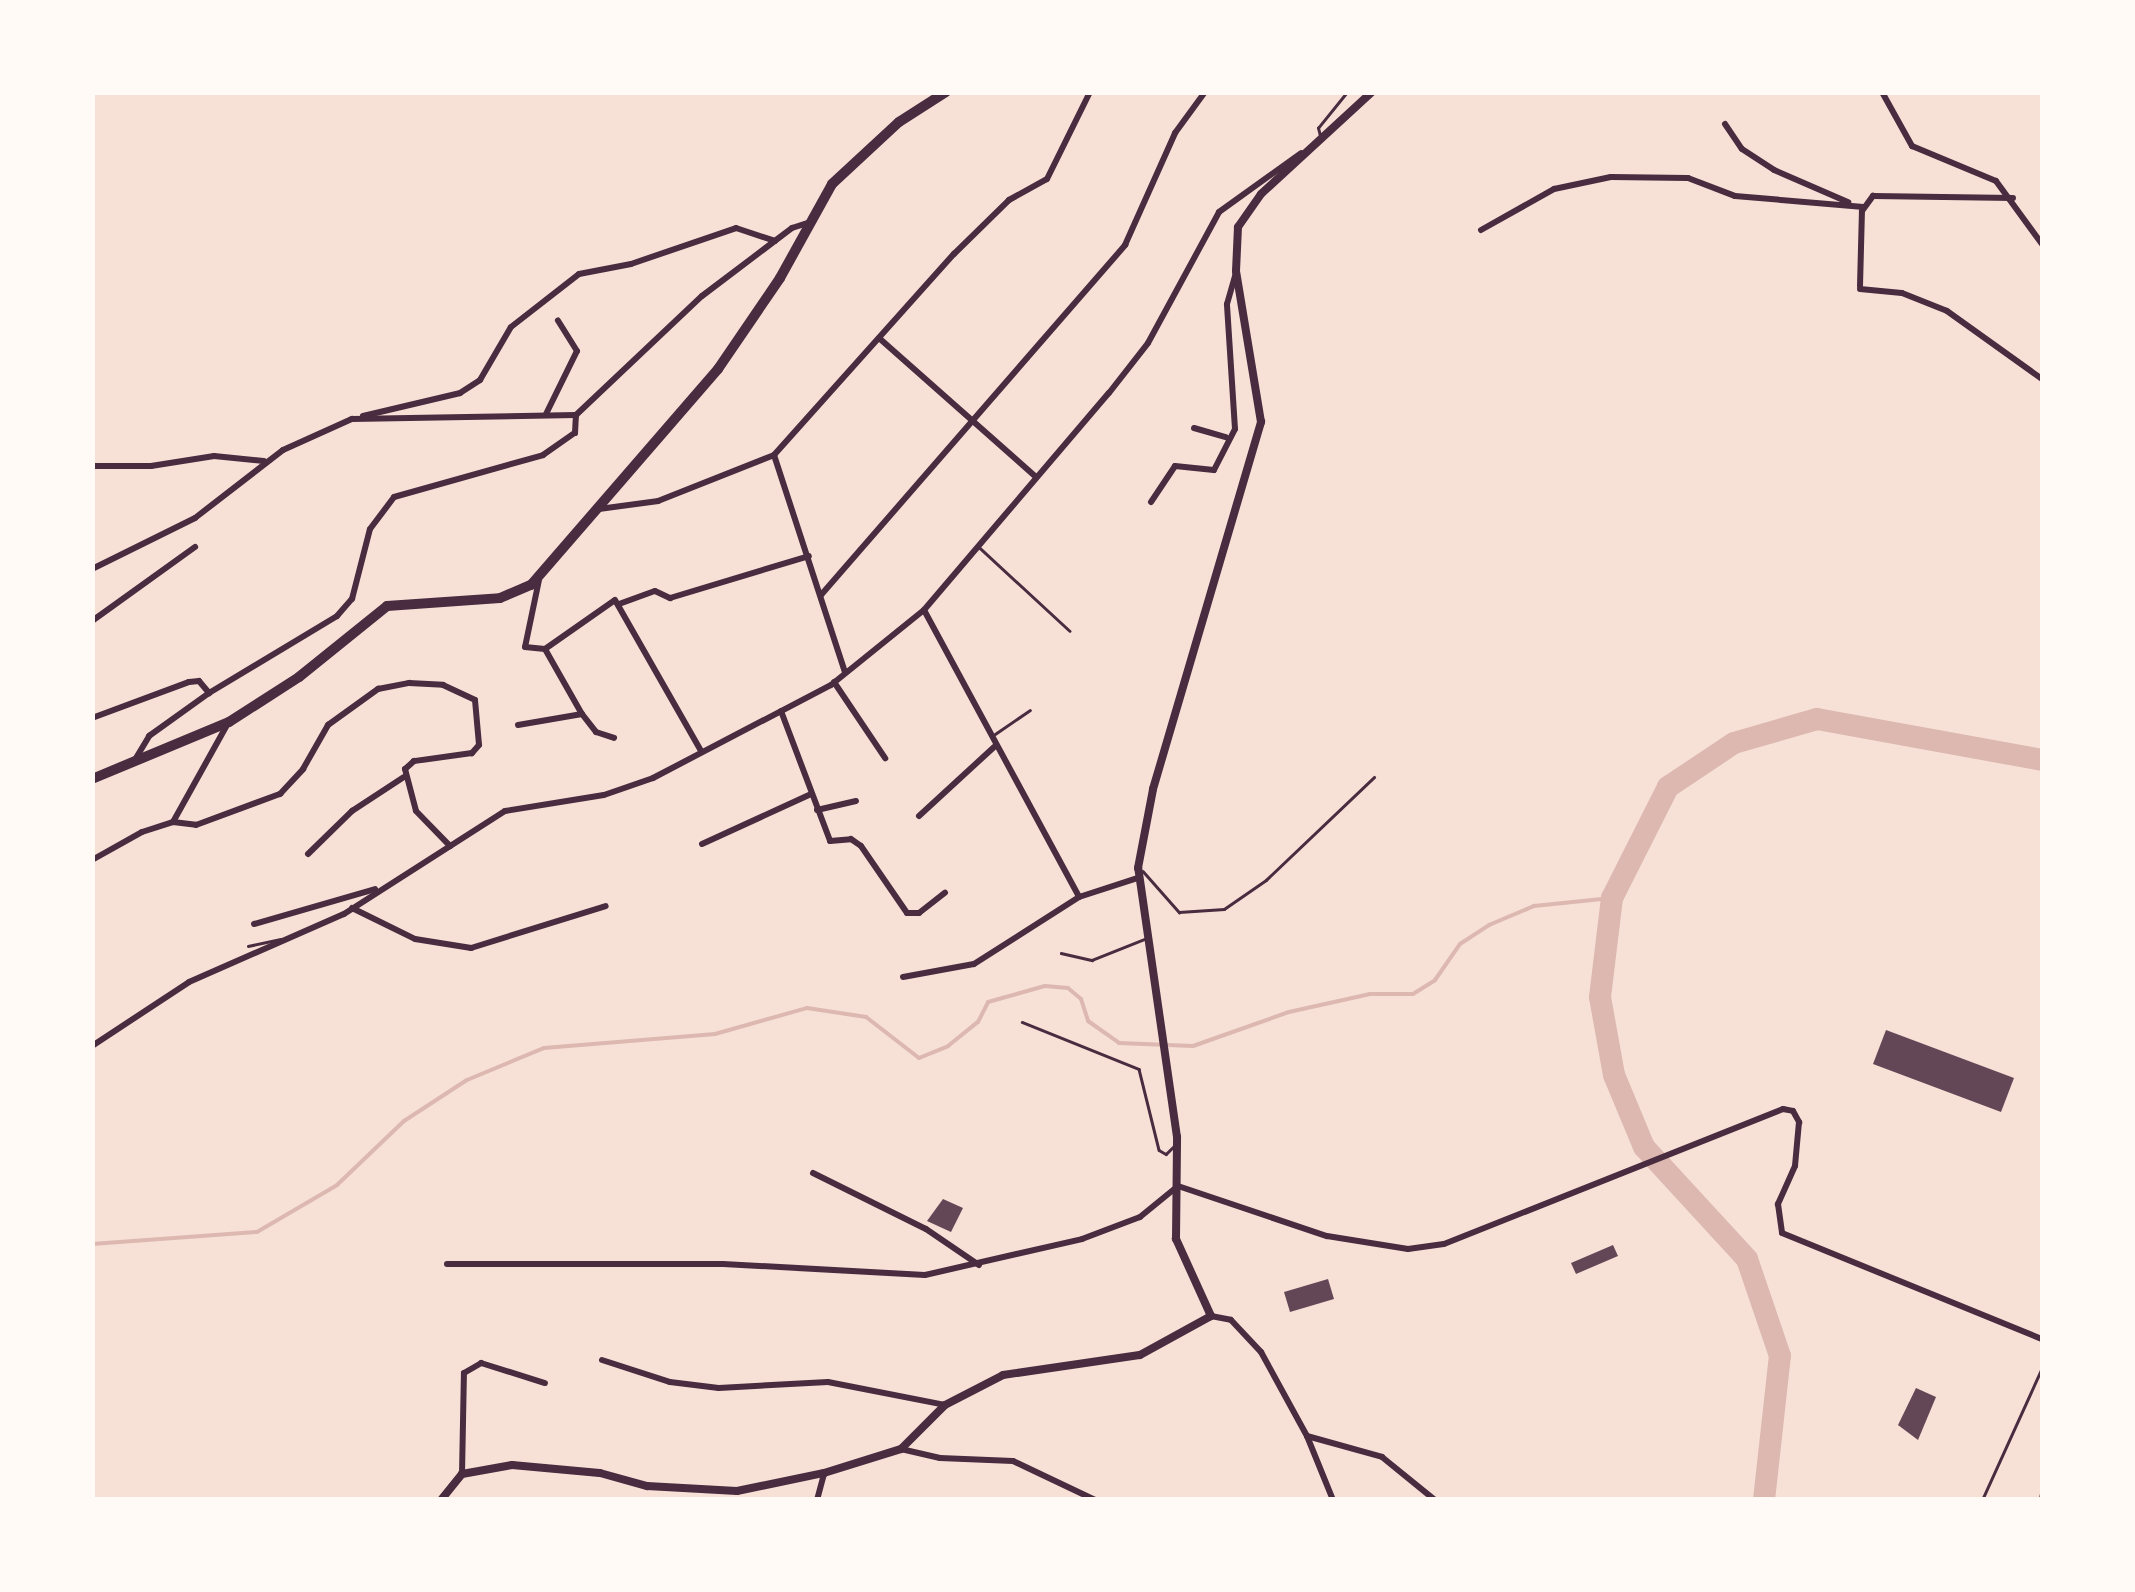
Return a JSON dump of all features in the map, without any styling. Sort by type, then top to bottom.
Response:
[{"type":"main road","points":[[92,779],[229,722],[299,677],[387,606],[500,598],[539,578],[718,370],[850,164],[946,92]]},
{"type":"street","points":[[599,508],[658,501],[774,455],[1001,207],[1047,179],[1090,92]]},
{"type":"street","points":[[821,595],[977,421],[1125,245],[1175,134],[1205,92]]},
{"type":"street","points":[[92,1046],[189,982],[352,908],[376,889],[505,811],[604,794],[653,778],[700,749],[834,682],[924,610],[1148,344],[1219,212],[1302,153],[1372,92]]},
{"type":"street","points":[[1882,92],[1912,146],[1996,181],[2013,198],[2042,244]]},
{"type":"street","points":[[1725,124],[1742,149],[1774,170],[1864,207]]},
{"type":"street","points":[[1151,502],[1176,466],[1214,470],[1226,437],[1235,429],[1228,304],[1236,271],[1238,227],[1302,153]]},
{"type":"street","points":[[1481,230],[1554,189],[1611,177],[1688,178],[1735,196],[1864,207],[1884,192],[2013,198]]},
{"type":"street","points":[[1864,207],[1860,288],[1902,293],[1946,311],[2042,379]]},
{"type":"street","points":[[136,758],[149,736],[209,694],[337,616],[352,598],[370,529],[394,497],[544,454],[575,433],[576,415],[702,296],[775,240],[810,222]]},
{"type":"street","points":[[92,569],[195,518],[241,488],[265,462],[352,420],[460,393],[480,380],[511,327],[579,274],[631,264],[728,229],[754,230],[775,240]]},
{"type":"street","points":[[1211,1316],[1178,1251],[1177,1136],[1138,868],[1153,789],[1261,422],[1236,271]]},
{"type":"street","points":[[546,414],[578,350],[558,320]]},
{"type":"street","points":[[879,338],[1034,475]]},
{"type":"street","points":[[352,420],[576,415]]},
{"type":"street","points":[[1194,428],[1226,437]]},
{"type":"street","points":[[774,455],[844,672]]},
{"type":"street","points":[[92,466],[150,466],[214,456],[265,462]]},
{"type":"street","points":[[92,621],[195,547]]},
{"type":"street","points":[[539,578],[522,640],[530,650],[545,649],[595,610],[655,590],[670,598],[808,556]]},
{"type":"street","points":[[619,604],[700,749]]},
{"type":"street","points":[[924,610],[994,747],[1079,897]]},
{"type":"street","points":[[545,649],[582,714],[596,732],[614,738]]},
{"type":"street","points":[[92,718],[199,680],[209,694]]},
{"type":"street","points":[[834,682],[885,758]]},
{"type":"street","points":[[92,860],[173,822],[196,825],[280,794],[303,769],[328,724],[378,689],[409,683],[471,694],[479,745],[472,753],[414,760],[405,776],[352,811],[308,854]]},
{"type":"street","points":[[781,711],[830,842],[851,840],[861,846],[906,913],[919,914],[946,893]]},
{"type":"street","points":[[518,725],[582,714]]},
{"type":"street","points":[[173,822],[229,722]]},
{"type":"street","points":[[918,816],[994,747]]},
{"type":"street","points":[[405,776],[416,811],[450,846]]},
{"type":"street","points":[[702,844],[811,794]]},
{"type":"street","points":[[817,810],[856,801]]},
{"type":"street","points":[[903,977],[974,964],[1079,897],[1138,878]]},
{"type":"street","points":[[254,924],[376,889]]},
{"type":"street","points":[[352,908],[415,939],[471,948],[606,906]]},
{"type":"street","points":[[1178,1186],[1327,1236],[1408,1249],[1444,1244],[1702,1138],[1793,1111],[1798,1137],[1795,1166],[1778,1204],[1782,1233],[2042,1339]]},
{"type":"street","points":[[813,1173],[926,1229],[980,1266]]},
{"type":"street","points":[[447,1264],[723,1264],[855,1276],[980,1266],[1140,1217],[1178,1186]]},
{"type":"street","points":[[901,1449],[945,1405],[1003,1375],[1140,1355],[1175,1342],[1211,1316],[1231,1320],[1260,1352],[1307,1436],[1333,1500]]},
{"type":"street","points":[[602,1360],[670,1382],[719,1388],[828,1382],[945,1405]]},
{"type":"street","points":[[441,1500],[462,1474],[464,1373],[481,1363],[545,1382]]},
{"type":"street","points":[[1307,1436],[1382,1457],[1435,1500]]},
{"type":"street","points":[[462,1474],[535,1464],[647,1486],[737,1491],[824,1473],[901,1449],[1013,1461],[1095,1500]]},
{"type":"street","points":[[817,1500],[824,1473]]},
{"type":"lane","points":[[1321,137],[1318,128],[1347,92]]},
{"type":"lane","points":[[978,547],[1070,631]]},
{"type":"lane","points":[[990,738],[1030,710]]},
{"type":"lane","points":[[1138,868],[1172,908],[1192,916],[1214,913],[1266,880],[1374,778]]},
{"type":"lane","points":[[248,946],[293,937]]},
{"type":"lane","points":[[1061,953],[1075,961],[1092,960],[1148,938]]},
{"type":"lane","points":[[1022,1022],[1139,1069],[1160,1150],[1172,1150],[1177,1136]]},
{"type":"path","points":[[1982,1500],[2042,1368]]},
{"type":"building","points":[[1886,1030],[2014,1078],[2001,1112],[1873,1064]]},
{"type":"building","points":[[943,1199],[963,1208],[951,1232],[927,1221]]},
{"type":"building","points":[[1613,1245],[1618,1256],[1576,1274],[1571,1263]]},
{"type":"building","points":[[1328,1279],[1334,1299],[1290,1312],[1284,1292]]},
{"type":"building","points":[[1916,1388],[1936,1397],[1918,1440],[1898,1425]]},
{"type":"waterway","points":[[1764,1500],[1780,1356],[1747,1259],[1644,1147],[1614,1075],[1600,997],[1612,898],[1668,787],[1734,743],[1817,719],[2042,760]]},
{"type":"waterway","points":[[92,1244],[257,1232],[337,1185],[404,1121],[467,1080],[544,1048],[715,1034],[807,1008],[866,1017],[919,1058],[948,1046],[978,1022],[988,1002],[1045,986],[1068,988],[1081,999],[1088,1021],[1119,1043],[1193,1046],[1289,1012],[1370,994],[1413,994],[1435,980],[1460,944],[1489,925],[1534,906],[1612,898]]},
{"type":"railway","points":[[2040,1500],[2042,1494]]}]
